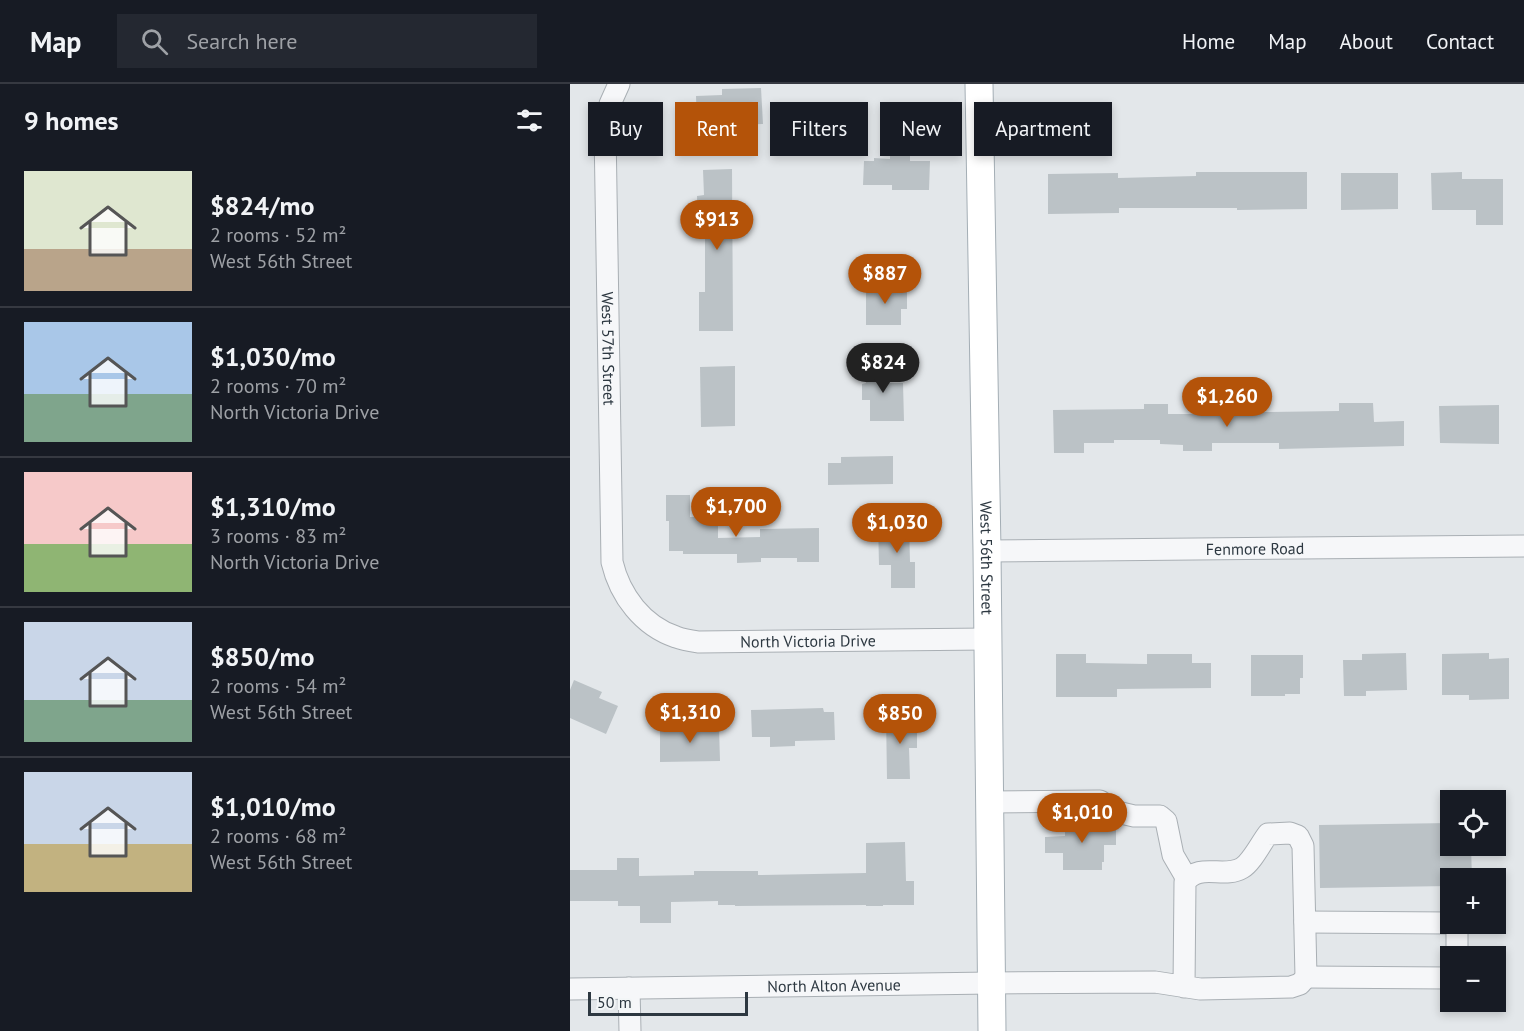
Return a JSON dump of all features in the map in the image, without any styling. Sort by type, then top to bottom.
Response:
[{"type":"main road","name":"West 56th Street","points":[[979,84],[992,1031]]},
{"type":"street","name":"West 57th Street","points":[[619,84],[610,104],[605,129],[612,562],[618,582],[636,610]]},
{"type":"street","name":"Fenmore Road","points":[[987,551],[1524,546]]},
{"type":"street","name":"North Victoria Drive","points":[[636,610],[661,631],[675,637],[699,642],[987,639]]},
{"type":"street","points":[[989,802],[1100,801],[1117,812],[1134,816],[1160,816],[1166,821],[1173,855],[1187,879]]},
{"type":"street","points":[[1184,987],[1185,882],[1187,879],[1197,872],[1232,871],[1242,868],[1268,834],[1290,833],[1298,836],[1303,846],[1306,977],[1440,978]]},
{"type":"street","points":[[1305,922],[1440,923]]},
{"type":"street","name":"North Alton Avenue","points":[[570,989],[1155,982],[1200,989],[1291,987],[1300,984],[1306,977]]},
{"type":"street","points":[[629,988],[630,1031]]},
{"type":"building","points":[[761,88],[763,124],[758,124],[758,102],[696,102],[696,96],[722,95],[722,89]]},
{"type":"building","points":[[890,156],[910,156],[910,161],[930,161],[929,190],[892,190],[892,185],[863,185],[864,161],[874,161],[874,158],[890,159]]},
{"type":"building","points":[[732,169],[733,331],[699,331],[699,292],[705,292],[705,236],[698,236],[697,196],[704,195],[703,170]]},
{"type":"building","points":[[1196,172],[1307,172],[1307,209],[1119,208],[1119,213],[1048,214],[1048,174],[1118,173],[1118,178],[1196,176]]},
{"type":"building","points":[[1462,172],[1462,179],[1503,179],[1503,225],[1476,225],[1476,210],[1432,210],[1431,173]]},
{"type":"building","points":[[1341,173],[1398,173],[1398,209],[1341,210]]},
{"type":"building","points":[[866,287],[907,287],[907,309],[901,309],[901,325],[866,325]]},
{"type":"building","points":[[889,363],[889,383],[903,383],[904,421],[870,421],[870,400],[862,400],[862,384],[866,383],[866,364]]},
{"type":"building","points":[[735,366],[735,426],[701,427],[700,367]]},
{"type":"building","points":[[1339,403],[1373,403],[1374,422],[1404,421],[1404,446],[1279,449],[1279,443],[1212,443],[1212,451],[1183,451],[1183,445],[1160,444],[1160,440],[1114,440],[1114,443],[1084,443],[1084,453],[1054,453],[1053,410],[1144,409],[1144,404],[1168,404],[1168,414],[1240,414],[1240,405],[1264,405],[1264,412],[1339,411]]},
{"type":"building","points":[[1499,405],[1499,444],[1440,443],[1439,406]]},
{"type":"building","points":[[893,456],[893,484],[828,485],[828,463],[841,463],[841,457]]},
{"type":"building","points":[[666,495],[690,495],[690,517],[718,517],[718,538],[760,537],[760,529],[819,528],[819,562],[797,562],[797,558],[761,558],[761,562],[737,563],[737,554],[683,554],[683,551],[669,551]]},
{"type":"building","points":[[878,523],[909,523],[910,562],[915,562],[915,588],[891,588],[891,565],[879,565]]},
{"type":"building","points":[[1406,653],[1407,690],[1366,691],[1366,696],[1344,696],[1343,660],[1362,660],[1362,654]]},
{"type":"building","points":[[1489,653],[1489,659],[1509,658],[1509,699],[1469,700],[1469,695],[1442,695],[1442,654]]},
{"type":"building","points":[[1056,654],[1086,654],[1086,663],[1147,664],[1147,654],[1192,654],[1192,663],[1211,663],[1211,688],[1117,689],[1117,697],[1056,697]]},
{"type":"building","points":[[1251,655],[1303,655],[1300,694],[1251,696]]},
{"type":"building","points":[[574,680],[602,692],[599,698],[618,706],[606,734],[570,718],[570,690]]},
{"type":"building","points":[[823,708],[824,712],[834,712],[835,740],[795,741],[795,746],[770,747],[770,737],[752,737],[751,710]]},
{"type":"building","points":[[886,714],[913,714],[913,725],[917,725],[917,748],[909,748],[910,779],[887,779]]},
{"type":"building","points":[[719,727],[720,761],[660,762],[660,728]]},
{"type":"building","points":[[1065,818],[1097,818],[1097,828],[1116,828],[1116,845],[1104,845],[1102,870],[1063,870],[1063,853],[1045,853],[1045,837],[1065,836]]},
{"type":"building","points":[[1440,823],[1440,856],[1471,856],[1472,868],[1440,868],[1440,886],[1320,888],[1319,825]]},
{"type":"building","points":[[905,842],[906,881],[914,881],[914,905],[735,906],[718,905],[718,901],[671,902],[671,923],[640,923],[640,906],[618,906],[618,901],[570,901],[570,870],[617,870],[617,858],[639,858],[639,876],[694,875],[694,871],[758,871],[758,875],[866,873],[866,843]]}]
